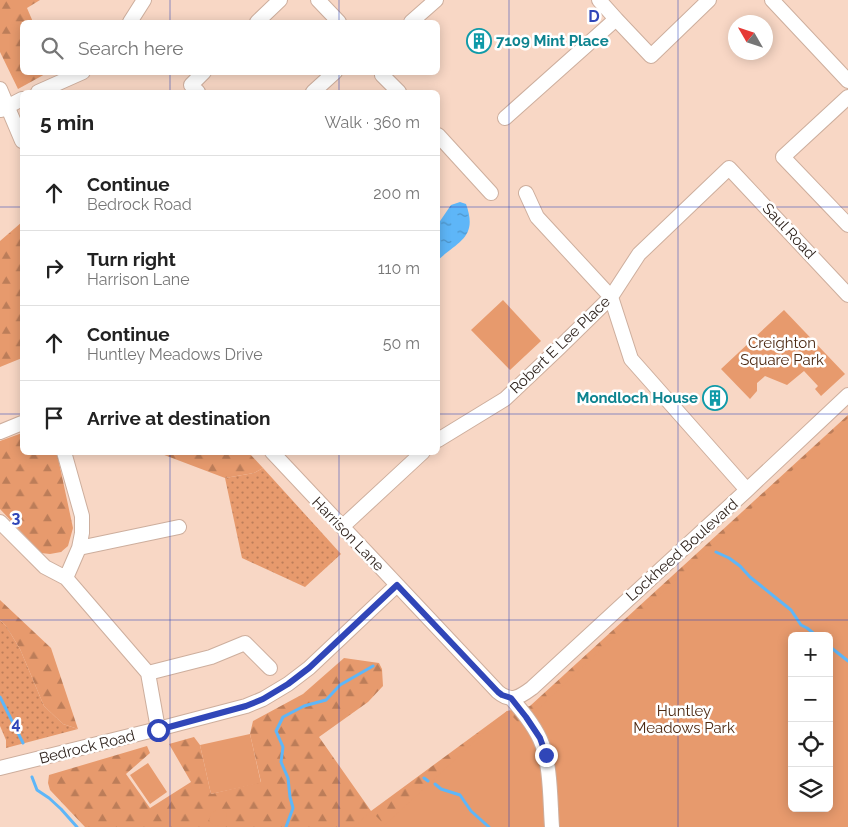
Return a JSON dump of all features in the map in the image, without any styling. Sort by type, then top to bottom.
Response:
[{"type":"street","points":[[131,20],[144,0]]},
{"type":"street","points":[[259,20],[280,0]]},
{"type":"street","points":[[318,0],[337,20]]},
{"type":"street","points":[[413,20],[436,0]]},
{"type":"street","points":[[599,0],[651,56],[709,0]]},
{"type":"street","points":[[772,0],[848,81]]},
{"type":"street","points":[[505,118],[616,19]]},
{"type":"street","points":[[42,90],[76,75]]},
{"type":"street","points":[[196,90],[191,85],[201,75]]},
{"type":"street","points":[[315,90],[332,75]]},
{"type":"street","points":[[382,75],[396,90]]},
{"type":"street","points":[[0,89],[4,108],[20,137]]},
{"type":"street","points":[[848,97],[783,157],[848,226]]},
{"type":"street","points":[[4,108],[20,100]]},
{"type":"street","points":[[440,137],[491,193]]},
{"type":"street","name":"Saul Road","points":[[729,168],[848,295]]},
{"type":"street","name":"Robert E Lee Place","points":[[440,439],[505,399],[611,297],[639,254],[729,168]]},
{"type":"street","points":[[526,192],[537,217],[611,297],[631,359],[747,490]]},
{"type":"street","name":"Lockheed Boulevard","points":[[511,698],[520,697],[532,688],[848,395]]},
{"type":"street","points":[[0,432],[20,424]]},
{"type":"street","points":[[65,455],[82,516],[82,533],[79,548],[66,578]]},
{"type":"street","name":"Harrison Lane","points":[[275,455],[498,692],[511,698],[535,729],[546,755],[552,827]]},
{"type":"street","points":[[342,527],[421,455]]},
{"type":"street","points":[[0,522],[45,567],[66,578],[148,674],[158,730]]},
{"type":"street","points":[[79,548],[179,527]]},
{"type":"street","name":"Bedrock Road","points":[[0,768],[158,730],[246,706],[263,699],[288,684],[309,668],[397,585]]},
{"type":"street","points":[[148,674],[211,657],[245,643],[270,668]]},
{"type":"green space","points":[[0,0],[40,0],[27,8],[32,20],[20,20],[20,75],[43,75],[18,89],[0,52]]},
{"type":"green space","points":[[20,224],[20,359],[0,367],[0,241]]},
{"type":"green space","points":[[503,300],[541,341],[510,370],[471,330]]},
{"type":"green space","name":"Creighton Square Park","points":[[784,310],[845,374],[821,396],[815,389],[818,386],[804,371],[787,385],[765,376],[757,383],[757,391],[750,399],[721,369]]},
{"type":"green space","name":"Huntley Meadows Park","points":[[848,415],[848,827],[85,827],[50,790],[48,783],[49,775],[147,746],[150,753],[126,774],[150,808],[191,782],[169,744],[194,737],[200,745],[211,794],[261,782],[250,734],[253,721],[303,694],[344,658],[379,663],[382,669],[383,686],[368,702],[319,737],[371,811],[507,711],[530,706]]},
{"type":"green space","name":"Huntley Meadows Park","points":[[848,418],[848,827],[354,827],[371,811],[385,825],[507,711],[521,725]]},
{"type":"green space","points":[[20,434],[20,455],[57,455],[73,528],[68,546],[61,552],[41,553],[0,509],[0,441]]},
{"type":"green space","points":[[164,455],[251,455],[263,468],[254,473],[225,478]]},
{"type":"green space","points":[[263,468],[341,554],[305,587],[242,558],[225,478],[254,473]]},
{"type":"green space","points":[[0,600],[51,648],[78,729],[63,724],[44,706],[20,649],[6,626],[0,620]]},
{"type":"green space","points":[[0,620],[6,626],[20,649],[44,706],[63,724],[78,729],[6,748],[6,740],[0,726]]},
{"type":"green space","points":[[250,734],[261,783],[211,794],[200,745]]},
{"type":"green space","points":[[148,763],[167,792],[150,804],[130,775]]},
{"type":"green space","points":[[223,810],[227,817],[224,823],[215,826],[209,820],[211,813]]},
{"type":"water","points":[[460,202],[466,204],[470,224],[468,231],[459,243],[440,258],[440,221],[451,205]]},
{"type":"waterway","points":[[716,552],[740,566],[750,577],[791,610],[801,625],[812,632]]},
{"type":"waterway","points":[[833,649],[848,661]]},
{"type":"waterway","points":[[286,827],[293,808],[288,778],[281,762],[283,747],[276,731],[283,717],[304,706],[326,700],[340,685],[373,666]]},
{"type":"waterway","points":[[0,697],[23,743]]},
{"type":"waterway","points":[[32,777],[37,790],[61,809],[77,827]]},
{"type":"waterway","points":[[424,778],[428,781]]},
{"type":"waterway","points":[[435,784],[441,789],[460,795],[471,811],[489,827]]},
{"type":"place","name":"7109 Mint Place","points":[[479,41]]},
{"type":"place","name":"Mondloch House","points":[[715,398]]},
{"type":"route","points":[[158,730],[246,706],[263,699],[288,684],[309,668],[397,585],[498,692],[507,698],[511,698],[535,729],[546,755]]}]
